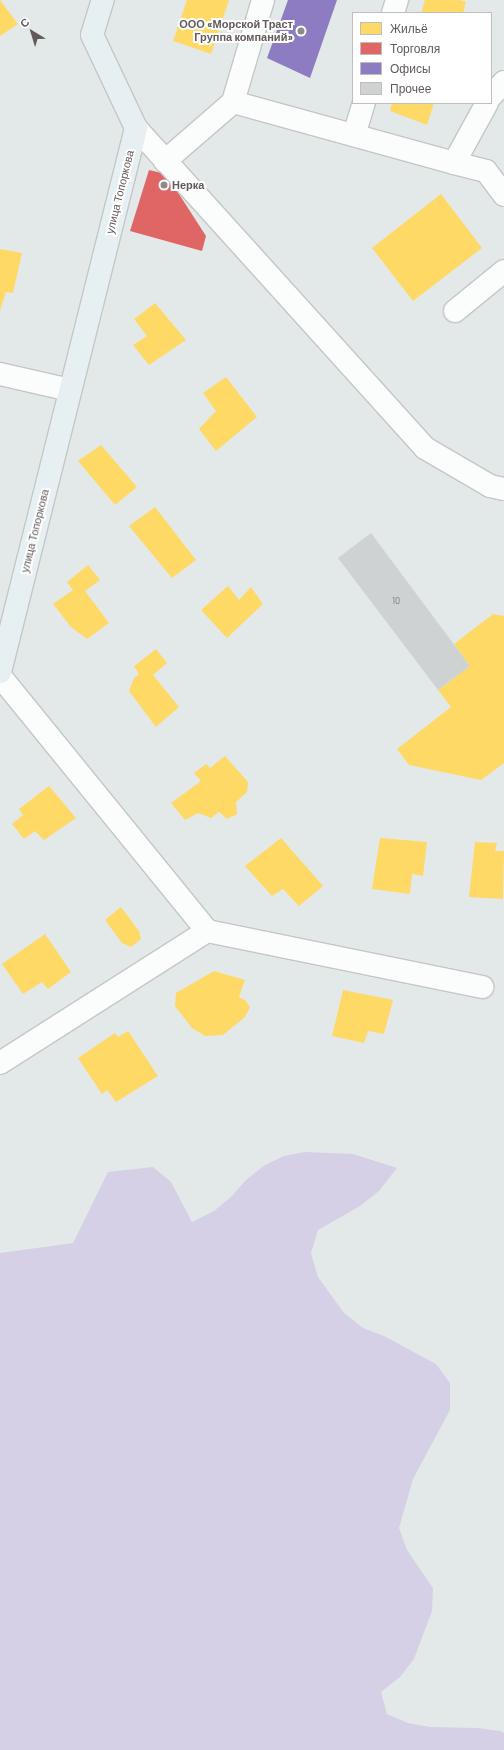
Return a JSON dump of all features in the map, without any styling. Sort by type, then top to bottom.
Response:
[{"type":"main road","points":[[102,0],[92,35],[136,128]]},
{"type":"main road","name":"улица Топоркова","points":[[0,672],[136,128]]},
{"type":"street","points":[[165,161],[233,102],[264,0]]},
{"type":"street","points":[[393,12],[397,0]]},
{"type":"street","points":[[492,95],[504,82]]},
{"type":"street","points":[[233,102],[486,171],[504,195]]},
{"type":"street","points":[[354,136],[364,104]]},
{"type":"street","points":[[454,163],[486,104]]},
{"type":"street","points":[[136,128],[425,448],[490,486],[504,489]]},
{"type":"street","points":[[455,311],[504,272]]},
{"type":"street","points":[[0,374],[70,390]]},
{"type":"street","points":[[0,676],[207,931],[482,987]]},
{"type":"street","points":[[0,1063],[207,931]]},
{"type":"shaded area","points":[[305,1152],[353,1154],[397,1168],[379,1191],[360,1206],[318,1230],[311,1253],[318,1277],[344,1313],[363,1328],[384,1336],[436,1364],[450,1383],[450,1410],[413,1479],[399,1528],[407,1550],[433,1588],[432,1611],[414,1659],[400,1677],[381,1692],[387,1714],[408,1723],[430,1727],[478,1728],[500,1731],[504,1733],[504,1750],[0,1750],[0,1253],[73,1243],[108,1172],[153,1167],[171,1182],[192,1222],[214,1211],[231,1197],[246,1180],[265,1165],[284,1156]]},
{"type":"building: Жильё","points":[[0,0],[18,24],[0,36]]},
{"type":"building: Жильё","points":[[187,0],[229,0],[211,54],[173,41]]},
{"type":"building: Жильё","points":[[425,0],[460,0],[466,2],[463,12],[421,12]]},
{"type":"building: Жильё","points":[[392,104],[434,104],[427,125],[390,111]]},
{"type":"building: Жильё","points":[[441,194],[482,248],[413,301],[372,248]]},
{"type":"building: Жильё","points":[[0,249],[22,253],[13,293],[6,292],[0,311]]},
{"type":"building: Жильё","points":[[155,303],[186,340],[149,365],[133,345],[147,336],[134,319]]},
{"type":"building: Жильё","points":[[226,377],[257,417],[216,451],[199,429],[216,411],[203,393]]},
{"type":"building: Жильё","points":[[101,445],[137,487],[115,505],[78,461]]},
{"type":"building: Жильё","points":[[155,507],[196,560],[172,578],[129,526]]},
{"type":"building: Жильё","points":[[88,565],[100,580],[85,591],[109,623],[87,639],[71,627],[53,604],[73,590],[67,582]]},
{"type":"building: Жильё","points":[[228,586],[239,600],[251,587],[263,604],[227,638],[201,610]]},
{"type":"building: Жильё","points":[[493,614],[504,616],[504,763],[481,780],[409,765],[397,749],[451,707],[438,690],[470,666],[454,644]]},
{"type":"building: Жильё","points":[[156,649],[167,663],[153,675],[179,707],[156,727],[129,691],[134,678],[139,674],[134,666]]},
{"type":"building: Жильё","points":[[225,756],[248,782],[247,792],[236,802],[237,814],[227,819],[219,812],[211,818],[198,813],[185,820],[171,803],[201,781],[194,773],[206,764],[210,768]]},
{"type":"building: Жильё","points":[[49,786],[76,818],[44,840],[35,831],[24,839],[12,824],[23,815],[19,809]]},
{"type":"building: Жильё","points":[[281,838],[323,886],[299,906],[283,889],[272,896],[245,866]]},
{"type":"building: Жильё","points":[[380,838],[427,842],[423,876],[412,874],[410,894],[372,889]]},
{"type":"building: Жильё","points":[[475,842],[497,843],[495,851],[504,851],[503,899],[469,897]]},
{"type":"building: Жильё","points":[[121,907],[139,931],[141,939],[131,947],[122,943],[105,920]]},
{"type":"building: Жильё","points":[[45,934],[71,972],[48,989],[42,982],[23,994],[2,964]]},
{"type":"building: Жильё","points":[[214,971],[245,980],[239,997],[245,1000],[250,1007],[245,1017],[223,1035],[205,1036],[192,1028],[175,1006],[176,993]]},
{"type":"building: Жильё","points":[[343,990],[393,1000],[384,1034],[368,1031],[364,1043],[332,1036]]},
{"type":"building: Жильё","points":[[128,1031],[158,1076],[116,1102],[107,1090],[102,1094],[78,1058],[115,1033],[118,1037]]},
{"type":"building: Торговля","points":[[149,170],[166,174],[206,236],[202,251],[130,231]]},
{"type":"building: Офисы","points":[[288,0],[337,0],[310,78],[267,58]]},
{"type":"building: Прочее","points":[[371,533],[470,666],[438,690],[338,558]]},
{"type":"place","name":"ООО «Морской Траст Группа компаний»","points":[[301,31]]},
{"type":"place","name":"Нерка","points":[[164,185]]}]
